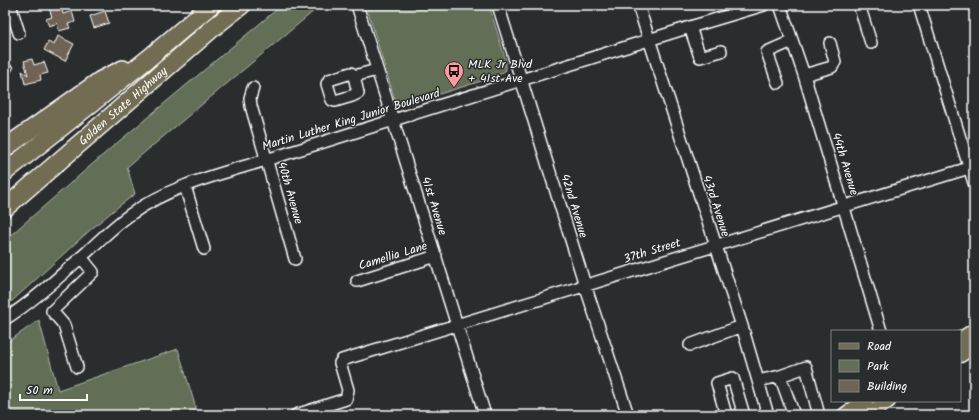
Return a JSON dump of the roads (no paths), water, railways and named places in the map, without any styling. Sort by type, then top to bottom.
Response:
[{"type":"highway","name":"Golden State Highway","points":[[5,172],[149,58],[211,5]]},
{"type":"highway","name":"Golden State Highway","points":[[5,208],[214,27],[242,5]]},
{"type":"highway","points":[[5,148],[101,80],[149,58]]},
{"type":"main road","points":[[961,353],[970,337]]},
{"type":"main road","points":[[845,415],[864,402]]},
{"type":"main road","points":[[867,415],[886,402]]},
{"type":"street","points":[[10,5],[19,33]]},
{"type":"street","name":"41st Avenue","points":[[357,5],[485,415]]},
{"type":"street","name":"42nd Avenue","points":[[498,5],[585,285],[628,415]]},
{"type":"street","name":"43rd Avenue","points":[[638,5],[742,326],[768,415]]},
{"type":"street","name":"Martin Luther King Junior Boulevard","points":[[5,319],[30,302],[112,228],[151,201],[184,186],[764,5]]},
{"type":"street","name":"44th Avenue","points":[[780,5],[804,75],[881,330]]},
{"type":"street","points":[[859,5],[871,43]]},
{"type":"street","points":[[919,5],[974,183]]},
{"type":"street","points":[[690,27],[700,57],[721,51]]},
{"type":"street","points":[[778,83],[767,52],[792,41]]},
{"type":"street","points":[[804,75],[832,67],[835,62],[830,43]]},
{"type":"street","points":[[354,76],[378,70]]},
{"type":"street","name":"40th Avenue","points":[[253,88],[250,98],[251,106],[296,259]]},
{"type":"street","name":"37th Street","points":[[296,415],[346,399],[348,390],[340,363],[342,360],[844,205],[969,168]]},
{"type":"street","points":[[184,186],[204,249]]},
{"type":"street","name":"Camellia Lane","points":[[357,281],[436,256]]},
{"type":"street","points":[[77,367],[64,325],[52,310],[93,272],[81,257]]},
{"type":"street","points":[[690,345],[742,326]]},
{"type":"street","points":[[758,381],[806,368],[820,415]]},
{"type":"street","points":[[780,376],[794,415]]},
{"type":"street","points":[[726,415],[717,383],[733,378],[744,415]]},
{"type":"place","name":"MLK Jr Blvd + 41st Ave","points":[[454,88]]}]
